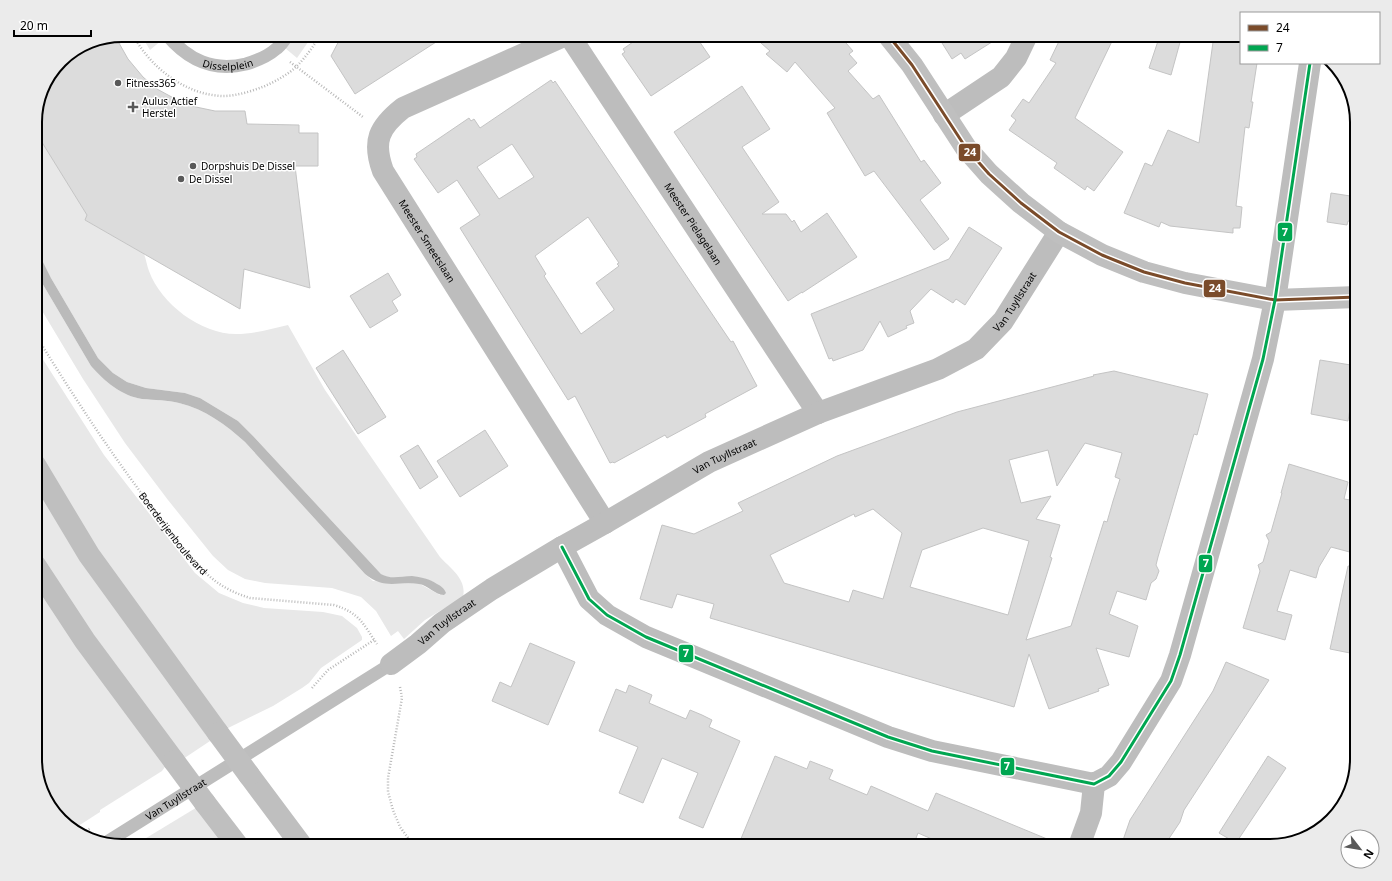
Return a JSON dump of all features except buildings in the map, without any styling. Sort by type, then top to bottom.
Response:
[{"type":"main road","points":[[894,42],[912,65],[966,148],[989,174],[1021,203],[1059,232],[1102,255],[1144,272],[1185,283],[1275,300],[1350,297]]},
{"type":"main road","points":[[42,477],[89,555],[297,839]]},
{"type":"main road","points":[[42,576],[85,641],[233,839]]},
{"type":"street","points":[[381,131],[403,108],[551,42]]},
{"type":"street","name":"Meester Pielagelaan","points":[[572,42],[818,413]]},
{"type":"street","points":[[944,115],[1001,77],[1016,58],[1024,42]]},
{"type":"street","points":[[562,546],[589,600],[607,615],[646,637],[888,737],[932,751],[1094,784],[1109,776],[1121,762],[1171,681],[1231,478],[1263,359],[1275,300],[1310,64]]},
{"type":"street","name":"Meester Smeetslaan","points":[[381,131],[378,140],[378,152],[383,171],[605,523]]},
{"type":"street","name":"Van Tuyllstraat","points":[[391,664],[418,644],[442,623],[492,589],[562,546],[605,523],[709,462],[818,413],[938,369],[976,349],[1003,321],[1059,232]]},
{"type":"street","points":[[1082,839],[1091,813],[1094,784]]},
{"type":"lane","name":"Disselplein","points":[[174,42],[191,57],[208,64],[223,67],[257,61],[277,49],[282,42]]},
{"type":"lane","name":"Van Tuyllstraat","points":[[113,838],[391,664]]},
{"type":"path","points":[[277,49],[296,67],[381,131]]},
{"type":"path","name":"Boerderijenboulevard","points":[[42,345],[99,435],[127,474],[184,549],[209,575],[223,586],[250,598],[334,605],[346,609],[357,616],[374,640]]},
{"type":"path","points":[[391,664],[399,675],[402,698],[388,778],[388,792],[392,810],[400,827],[409,839]]},
{"type":"shaded area","points":[[145,42],[160,42],[150,50]]},
{"type":"shaded area","points":[[290,42],[308,42],[297,58],[285,48]]},
{"type":"shaded area","points":[[42,142],[87,215],[85,220],[144,254],[149,271],[155,283],[163,295],[184,315],[209,329],[223,333],[243,334],[288,325],[325,390],[440,557],[457,575],[463,585],[463,597],[425,620],[404,639],[398,631],[391,636],[376,611],[361,597],[332,588],[265,583],[245,579],[228,570],[213,556],[168,500],[125,443],[83,379],[42,311],[42,283],[91,366],[114,387],[127,395],[142,399],[179,403],[189,406],[215,418],[245,442],[373,581],[420,584],[440,595],[435,583],[427,579],[416,577],[393,578],[381,574],[238,421],[200,398],[185,393],[146,388],[127,382],[113,373],[98,358],[42,260]]},
{"type":"shaded area","points":[[42,260],[98,358],[113,373],[127,382],[146,388],[185,393],[200,398],[238,421],[381,574],[389,577],[412,576],[425,578],[441,586],[446,593],[441,595],[419,584],[391,584],[378,582],[372,579],[365,574],[245,442],[223,424],[206,413],[189,406],[170,401],[142,399],[127,395],[114,387],[91,366],[42,283]]},
{"type":"shaded area","points":[[42,358],[104,455],[195,573],[219,593],[243,603],[264,608],[323,612],[342,616],[357,628],[362,640],[321,668],[309,683],[302,688],[273,706],[224,730],[83,533],[42,463]]},
{"type":"shaded area","points":[[42,489],[210,741],[183,759],[42,562]]},
{"type":"shaded area","points":[[42,587],[167,764],[162,771],[100,810],[100,812],[77,826],[58,808],[48,790],[45,780],[42,765]]},
{"type":"shaded area","points":[[199,806],[225,839],[145,839]]},
{"type":"transit line","name":"24","points":[[894,42],[912,65],[966,148],[989,174],[1021,203],[1059,232],[1102,255],[1144,272],[1185,283],[1275,300],[1350,297]]},
{"type":"transit line","name":"7","points":[[562,547],[589,599],[607,615],[646,637],[888,737],[932,751],[1094,784],[1109,776],[1121,762],[1171,681],[1180,655],[1263,359],[1275,300],[1310,64]]},
{"type":"place","name":"Fitness365","points":[[118,83]]},
{"type":"place","name":"Aulus Actief Herstel","points":[[133,107]]},
{"type":"place","name":"Dorpshuis De Dissel","points":[[193,166]]},
{"type":"place","name":"De Dissel","points":[[181,179]]}]
